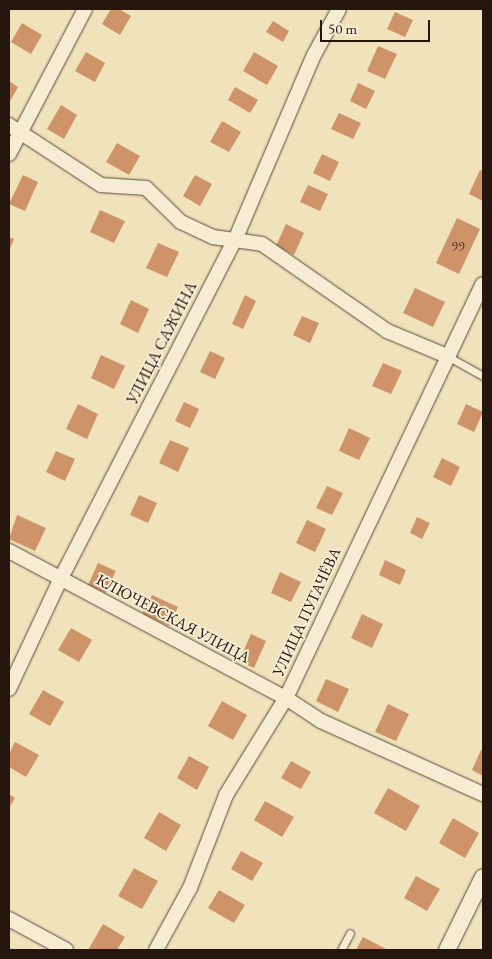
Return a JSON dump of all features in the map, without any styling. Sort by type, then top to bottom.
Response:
[{"type":"street","points":[[9,154],[15,128],[85,9]]},
{"type":"street","name":"УЛИЦА САЖИНА","points":[[9,689],[61,578],[235,240],[314,55],[339,9]]},
{"type":"street","points":[[15,128],[101,186],[146,188],[181,222],[213,237],[262,244],[387,331],[447,356]]},
{"type":"street","name":"УЛИЦА ПУГАЧЁВА","points":[[156,950],[190,888],[226,795],[286,698],[447,356],[483,284]]},
{"type":"street","name":"КЛЮЧЕВСКАЯ УЛИЦА","points":[[9,551],[286,698],[321,721],[483,794]]},
{"type":"street","points":[[447,950],[483,877]]},
{"type":"street","points":[[9,919],[66,950]]},
{"type":"lane","points":[[447,356],[483,376]]},
{"type":"lane","points":[[340,950],[350,933]]},
{"type":"building","points":[[111,9],[119,9],[131,16],[120,35],[102,24]]},
{"type":"building","points":[[395,12],[413,20],[405,37],[387,29]]},
{"type":"building","points":[[273,21],[289,31],[283,42],[266,32]]},
{"type":"building","points":[[22,23],[42,35],[31,54],[11,42]]},
{"type":"building","points":[[378,46],[397,54],[385,79],[367,71]]},
{"type":"building","points":[[86,52],[105,63],[95,82],[75,71]]},
{"type":"building","points":[[254,52],[278,66],[267,85],[243,71]]},
{"type":"building","points":[[9,81],[18,87],[9,103]]},
{"type":"building","points":[[358,83],[375,91],[366,109],[350,101]]},
{"type":"building","points":[[235,87],[258,100],[250,113],[228,100]]},
{"type":"building","points":[[61,105],[77,115],[64,139],[47,129]]},
{"type":"building","points":[[339,113],[361,123],[353,139],[331,129]]},
{"type":"building","points":[[222,121],[241,132],[229,152],[210,142]]},
{"type":"building","points":[[117,143],[140,156],[129,175],[106,162]]},
{"type":"building","points":[[322,154],[339,162],[330,181],[313,173]]},
{"type":"building","points":[[480,170],[483,171],[483,201],[469,194]]},
{"type":"building","points":[[23,175],[38,182],[25,211],[9,204]]},
{"type":"building","points":[[195,175],[212,184],[200,206],[183,196]]},
{"type":"building","points":[[308,185],[328,194],[320,211],[300,202]]},
{"type":"building","points":[[100,210],[125,221],[114,243],[90,232]]},
{"type":"building","points":[[457,218],[480,229],[459,274],[436,263]]},
{"type":"building","points":[[286,224],[304,233],[294,255],[276,246]]},
{"type":"building","points":[[9,237],[14,239],[9,251]]},
{"type":"building","points":[[158,243],[179,252],[167,277],[146,268]]},
{"type":"building","points":[[415,288],[445,302],[433,327],[403,313]]},
{"type":"building","points":[[245,295],[256,301],[243,329],[232,324]]},
{"type":"building","points":[[131,300],[149,309],[138,333],[120,324]]},
{"type":"building","points":[[302,316],[319,323],[310,343],[293,335]]},
{"type":"building","points":[[210,351],[225,358],[215,379],[200,372]]},
{"type":"building","points":[[101,355],[125,366],[114,389],[91,378]]},
{"type":"building","points":[[383,363],[402,371],[391,394],[372,386]]},
{"type":"building","points":[[184,402],[199,409],[190,428],[175,421]]},
{"type":"building","points":[[78,404],[98,414],[87,439],[66,429]]},
{"type":"building","points":[[466,404],[483,412],[474,432],[457,424]]},
{"type":"building","points":[[349,428],[370,438],[359,460],[339,451]]},
{"type":"building","points":[[170,440],[189,448],[178,472],[159,463]]},
{"type":"building","points":[[56,451],[75,459],[65,481],[46,472]]},
{"type":"building","points":[[442,458],[460,467],[451,486],[433,477]]},
{"type":"building","points":[[327,486],[343,493],[332,515],[316,508]]},
{"type":"building","points":[[139,495],[157,503],[148,523],[130,515]]},
{"type":"building","points":[[17,515],[46,528],[35,551],[9,539]]},
{"type":"building","points":[[417,517],[430,523],[422,539],[410,533]]},
{"type":"building","points":[[307,520],[326,529],[315,552],[296,543]]},
{"type":"building","points":[[385,560],[406,570],[400,585],[379,575]]},
{"type":"building","points":[[98,563],[116,571],[105,593],[88,585]]},
{"type":"building","points":[[280,572],[301,582],[291,602],[271,593]]},
{"type":"building","points":[[152,595],[178,607],[169,626],[142,614]]},
{"type":"building","points":[[362,614],[383,624],[372,648],[351,638]]},
{"type":"building","points":[[71,628],[92,640],[79,662],[58,650]]},
{"type":"building","points":[[251,634],[266,641],[254,668],[239,661]]},
{"type":"building","points":[[326,679],[349,689],[338,712],[316,701]]},
{"type":"building","points":[[43,690],[64,702],[50,726],[29,714]]},
{"type":"building","points":[[222,701],[247,715],[233,740],[208,726]]},
{"type":"building","points":[[388,704],[409,714],[396,741],[375,732]]},
{"type":"building","points":[[15,742],[39,755],[26,777],[9,767],[9,754]]},
{"type":"building","points":[[481,750],[483,751],[483,776],[472,770]]},
{"type":"building","points":[[189,756],[209,767],[197,790],[177,778]]},
{"type":"building","points":[[291,761],[311,772],[301,789],[281,778]]},
{"type":"building","points":[[388,788],[420,806],[406,831],[374,813]]},
{"type":"building","points":[[9,794],[15,798],[9,808]]},
{"type":"building","points":[[265,801],[294,817],[282,837],[254,820]]},
{"type":"building","points":[[159,812],[181,825],[166,851],[144,838]]},
{"type":"building","points":[[453,818],[479,833],[465,858],[439,843]]},
{"type":"building","points":[[241,851],[263,863],[252,881],[231,869]]},
{"type":"building","points":[[134,868],[158,881],[142,909],[118,896]]},
{"type":"building","points":[[416,876],[440,889],[427,911],[404,898]]},
{"type":"building","points":[[219,890],[245,905],[234,923],[208,908]]},
{"type":"building","points":[[103,924],[125,937],[117,950],[88,950]]},
{"type":"building","points":[[363,937],[388,950],[356,950]]}]
